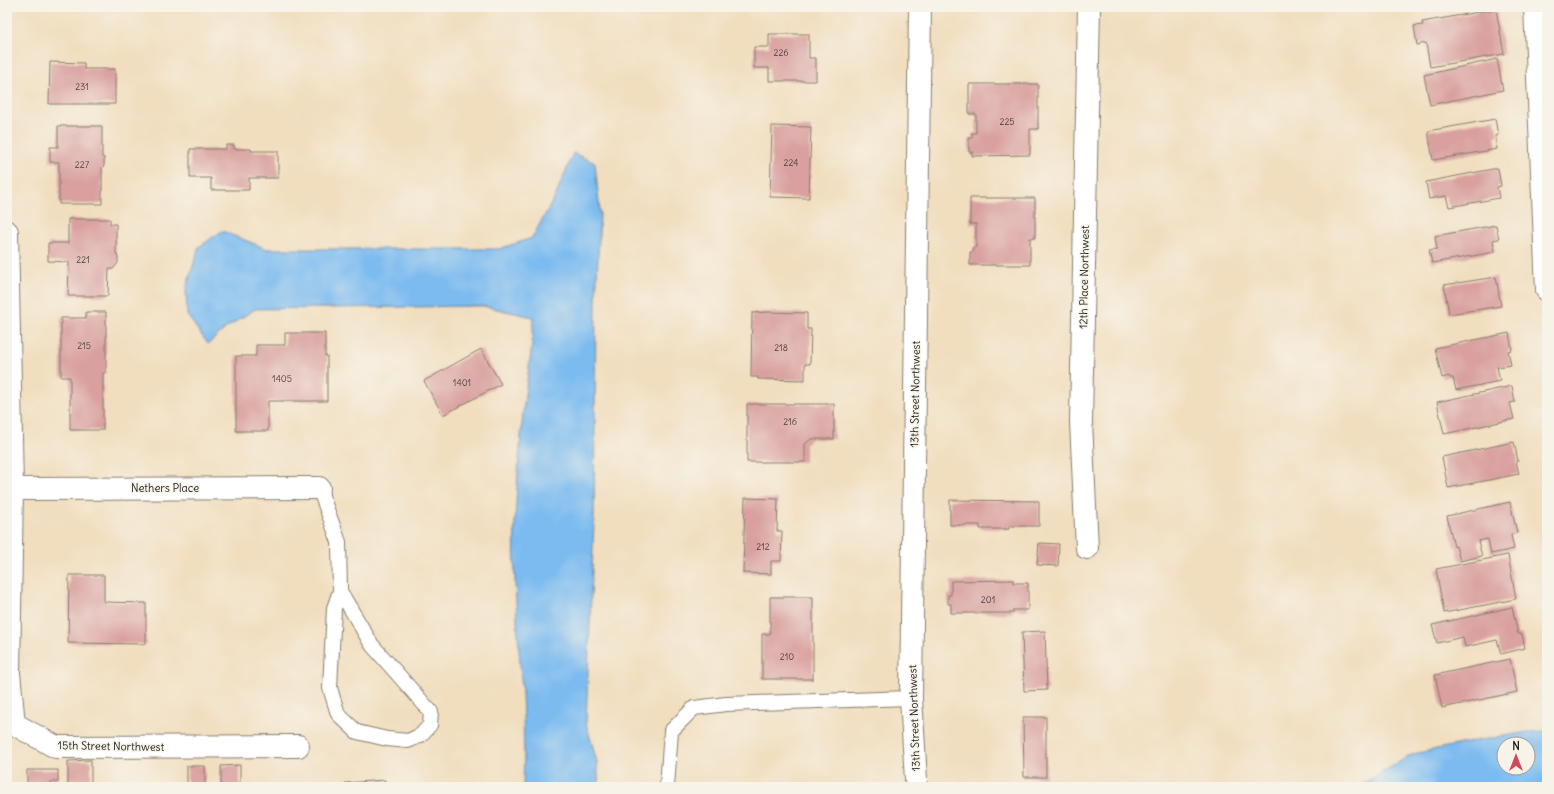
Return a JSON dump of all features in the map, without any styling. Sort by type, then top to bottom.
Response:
[{"type":"street","name":"13th Street Northwest","points":[[916,780],[911,698],[920,7]]},
{"type":"street","name":"12th Place Northwest","points":[[1087,548],[1082,422],[1089,7]]},
{"type":"street","points":[[1535,7],[1547,290]]},
{"type":"street","name":"15th Street Northwest","points":[[7,232],[12,489],[8,674],[14,724],[56,747],[298,746]]},
{"type":"street","name":"Nethers Place","points":[[12,489],[319,488]]},
{"type":"lane","points":[[319,488],[339,542],[340,592],[334,608],[330,674],[330,688],[338,714],[357,732],[388,739],[408,741],[421,735],[430,725],[431,712],[372,645],[340,592]]},
{"type":"lane","points":[[668,787],[670,731],[694,708],[726,704],[911,698]]},
{"type":"water","points":[[573,153],[595,163],[600,213],[596,300],[594,521],[586,723],[597,762],[599,787],[523,787],[524,754],[522,687],[514,554],[521,433],[531,349],[533,317],[483,306],[255,309],[226,328],[208,344],[187,315],[186,289],[199,247],[222,231],[267,249],[499,249],[532,238],[556,195]]},
{"type":"water","points":[[1547,731],[1547,787],[1357,787],[1413,754],[1496,737],[1496,776],[1536,776],[1536,736],[1504,736],[1527,732]]},
{"type":"building","points":[[1496,9],[1504,54],[1430,67],[1426,43],[1417,45],[1414,26],[1423,25],[1422,22]]},
{"type":"building","points":[[769,34],[809,34],[809,58],[816,58],[816,81],[769,81],[769,68],[754,68],[754,47],[769,47]]},
{"type":"building","points":[[1497,59],[1503,90],[1430,105],[1424,75]]},
{"type":"building","points":[[50,62],[84,63],[84,69],[115,69],[115,104],[49,104]]},
{"type":"building","points":[[969,84],[1038,84],[1038,129],[1030,129],[1030,155],[972,156],[972,152],[969,152],[969,138],[972,138],[972,133],[976,133],[976,114],[969,114]]},
{"type":"building","points":[[1495,119],[1498,135],[1495,136],[1497,149],[1433,160],[1428,131]]},
{"type":"building","points":[[58,126],[102,126],[102,157],[104,158],[104,166],[102,168],[102,204],[59,204],[59,162],[50,162],[50,147],[58,147]]},
{"type":"building","points":[[772,126],[811,127],[809,198],[770,197]]},
{"type":"building","points":[[226,145],[234,145],[234,149],[251,149],[251,151],[278,151],[278,178],[249,178],[249,190],[211,190],[211,178],[190,178],[190,149],[226,149]]},
{"type":"building","points":[[1498,168],[1501,186],[1497,187],[1499,198],[1449,207],[1446,196],[1429,199],[1426,182]]},
{"type":"building","points":[[970,198],[1035,198],[1035,238],[1030,238],[1030,265],[970,265],[970,252],[973,252],[973,247],[976,247],[976,224],[970,224]]},
{"type":"building","points":[[68,219],[110,219],[110,224],[116,224],[116,253],[118,263],[113,269],[109,269],[108,296],[68,296],[69,262],[48,261],[48,243],[68,243]]},
{"type":"building","points":[[1496,225],[1499,239],[1493,240],[1495,252],[1432,263],[1429,250],[1437,249],[1435,236]]},
{"type":"building","points":[[1496,277],[1501,306],[1449,314],[1444,285]]},
{"type":"building","points":[[86,312],[106,312],[106,373],[103,373],[103,430],[70,430],[70,377],[61,377],[61,318],[86,318]]},
{"type":"building","points":[[752,313],[807,313],[807,329],[811,329],[810,364],[805,364],[805,380],[758,379],[758,377],[751,377]]},
{"type":"building","points":[[285,333],[325,333],[325,356],[327,356],[327,401],[268,401],[268,431],[236,431],[236,356],[256,356],[256,345],[285,345]]},
{"type":"building","points":[[1509,333],[1512,350],[1508,351],[1511,365],[1497,367],[1500,381],[1456,390],[1453,378],[1450,378],[1449,376],[1442,378],[1435,348]]},
{"type":"building","points":[[481,349],[501,384],[443,415],[424,381]]},
{"type":"building","points":[[1512,386],[1515,402],[1510,403],[1514,419],[1444,434],[1437,402]]},
{"type":"building","points":[[747,404],[834,404],[834,439],[811,439],[805,444],[805,462],[747,462]]},
{"type":"building","points":[[1514,442],[1519,474],[1448,488],[1442,457]]},
{"type":"building","points":[[745,498],[778,499],[777,531],[782,531],[781,561],[771,561],[771,574],[743,573]]},
{"type":"building","points":[[950,500],[1039,501],[1039,526],[1009,526],[1009,529],[980,529],[980,525],[950,525]]},
{"type":"building","points":[[1510,502],[1517,533],[1511,535],[1514,549],[1491,554],[1488,539],[1478,541],[1482,556],[1460,561],[1456,546],[1454,547],[1447,516]]},
{"type":"building","points":[[1039,543],[1059,544],[1058,566],[1037,565]]},
{"type":"building","points":[[1508,555],[1516,599],[1444,613],[1436,569]]},
{"type":"building","points":[[69,575],[104,575],[104,602],[146,603],[146,644],[68,643]]},
{"type":"building","points":[[1013,580],[1013,583],[1028,583],[1028,610],[1013,610],[1013,613],[951,613],[951,604],[948,604],[948,595],[951,595],[951,581]]},
{"type":"building","points":[[770,597],[813,597],[813,679],[762,679],[762,634],[770,634]]},
{"type":"building","points":[[1512,607],[1518,634],[1522,634],[1525,648],[1501,654],[1497,640],[1465,647],[1463,637],[1437,643],[1432,625]]},
{"type":"building","points":[[1045,631],[1047,690],[1024,691],[1022,632]]},
{"type":"building","points":[[1510,659],[1517,692],[1442,708],[1435,675]]},
{"type":"building","points":[[1023,717],[1046,717],[1046,777],[1024,777]]},
{"type":"building","points":[[91,760],[91,787],[68,787],[68,761]]},
{"type":"building","points":[[240,765],[240,787],[221,787],[221,766]]},
{"type":"building","points":[[187,766],[205,766],[205,787],[187,787]]},
{"type":"building","points":[[27,770],[58,770],[58,782],[50,782],[50,787],[27,787]]},
{"type":"building","points":[[385,780],[385,787],[345,787],[345,783]]}]
